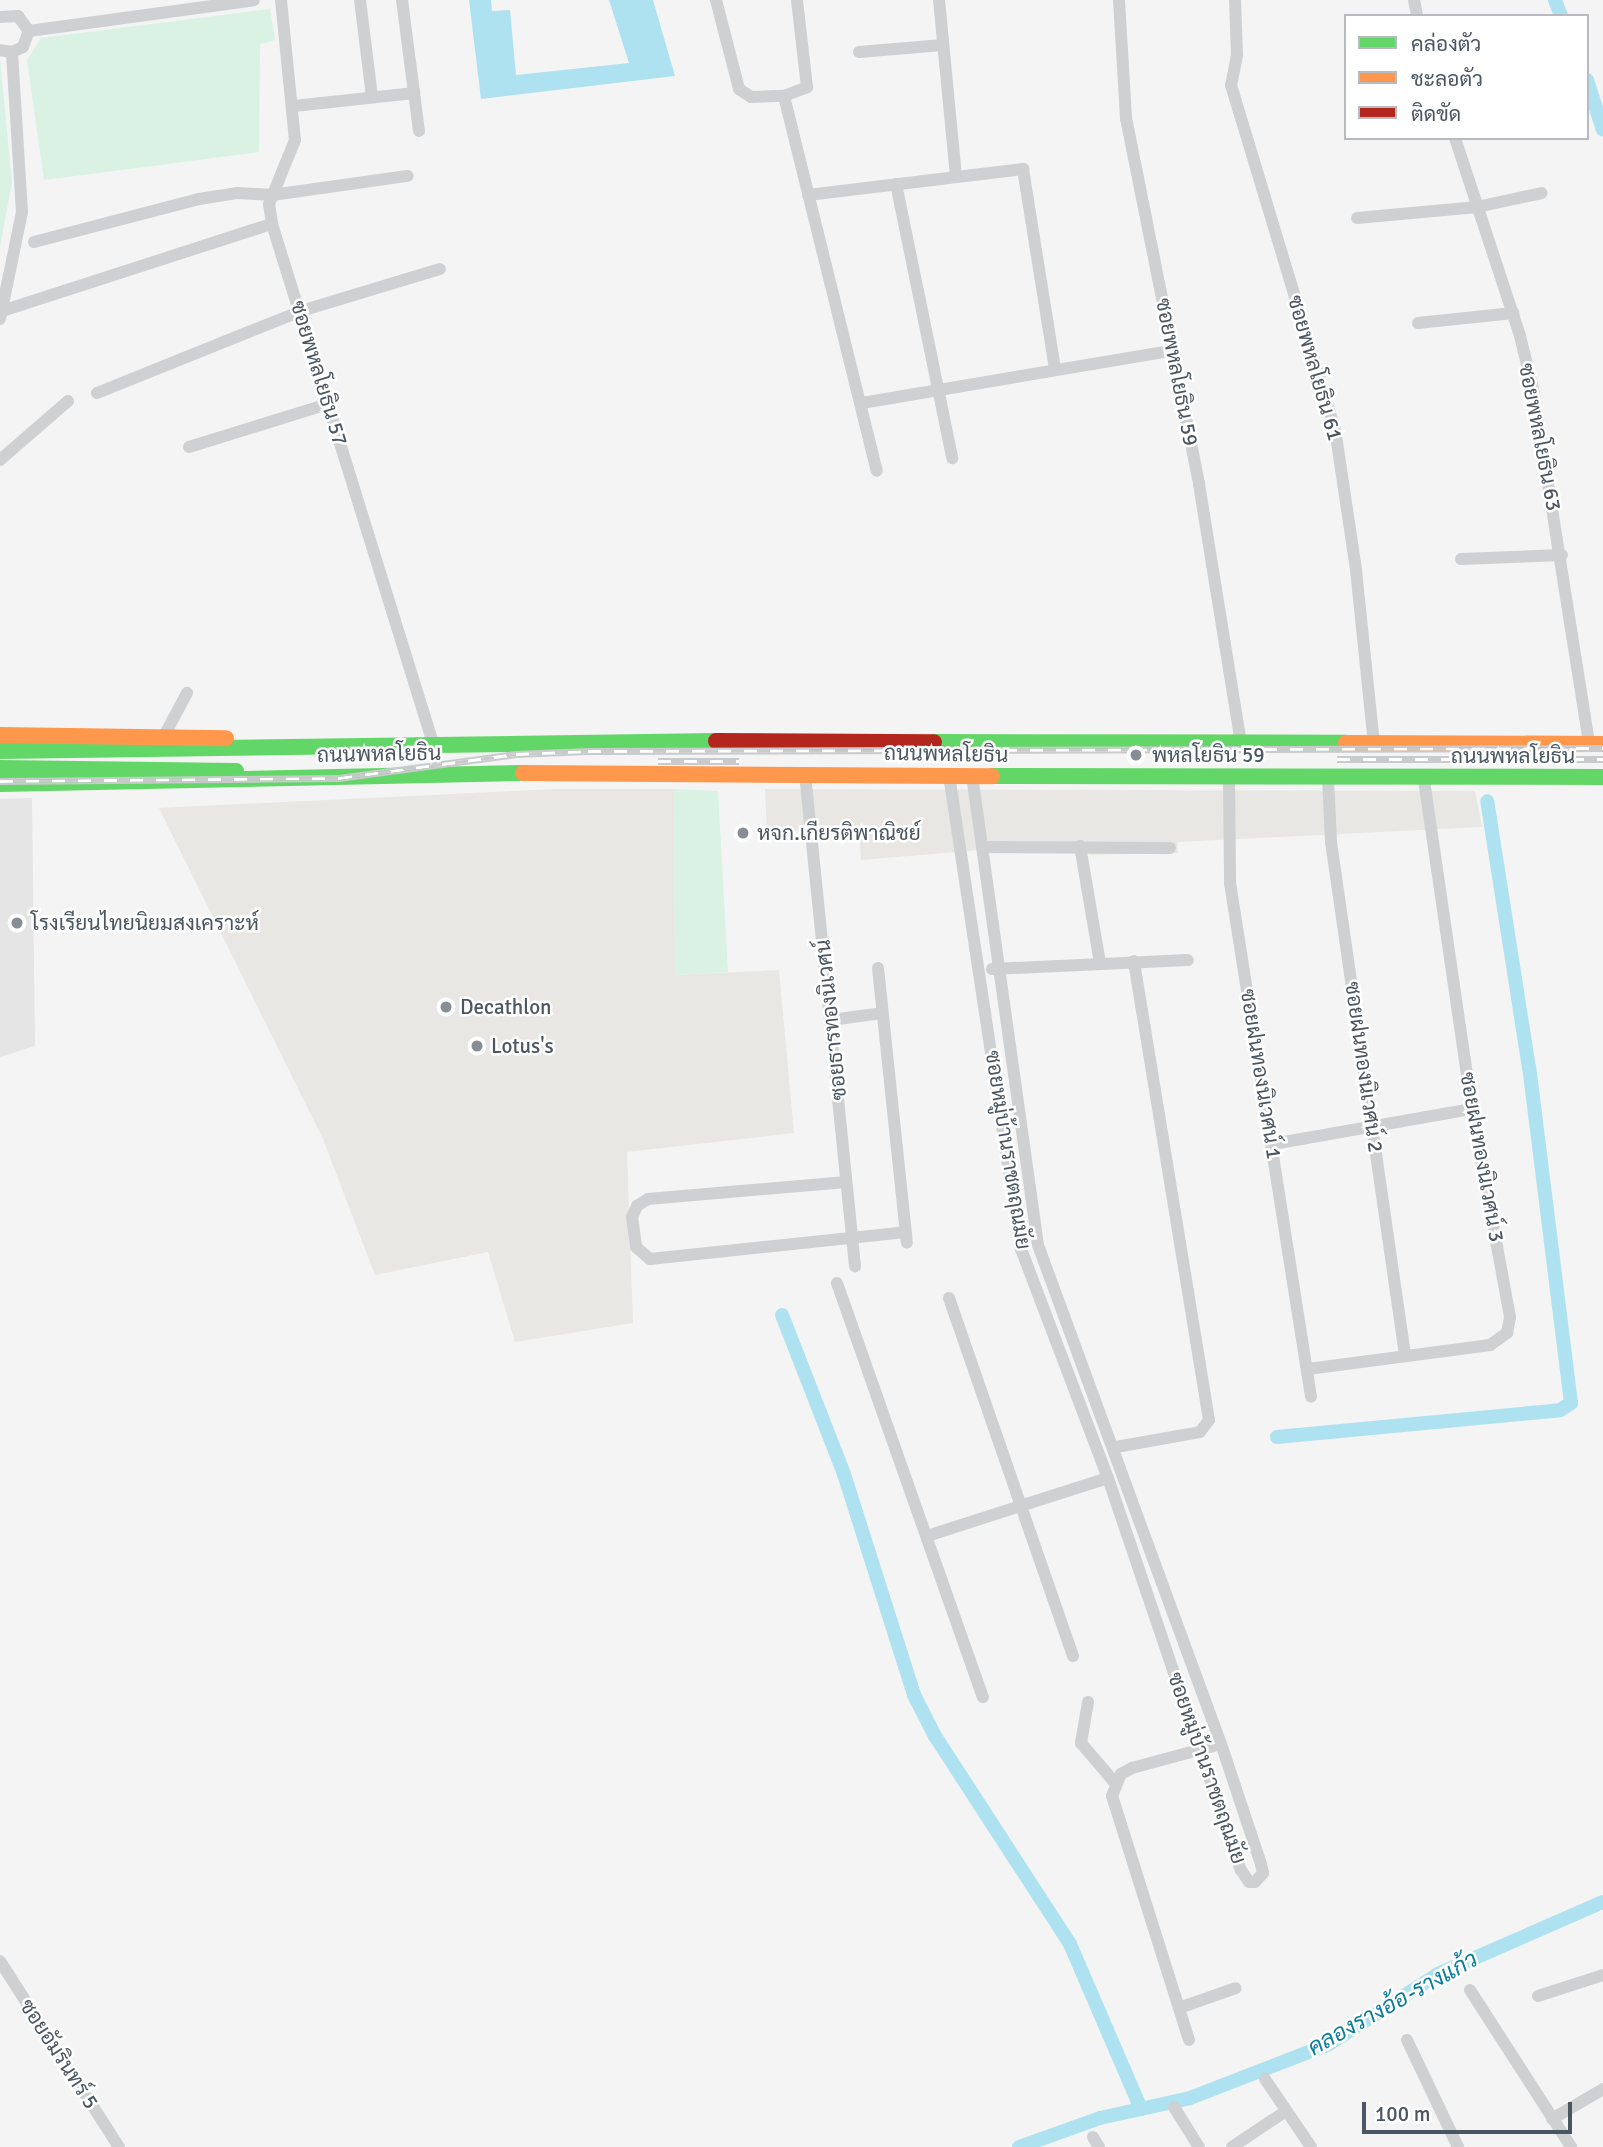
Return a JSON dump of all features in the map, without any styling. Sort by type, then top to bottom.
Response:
[{"type":"main road","name":"ถนนพหลโยธิน","points":[[0,735],[164,736],[290,745]]},
{"type":"main road","name":"ถนนพหลโยธิน","points":[[0,751],[433,743],[1596,744]]},
{"type":"main road","points":[[1475,744],[1479,778]]},
{"type":"main road","points":[[1497,744],[1500,777]]},
{"type":"main road","name":"ถนนพหลโยธิน","points":[[0,768],[178,768],[289,776]]},
{"type":"main road","name":"ถนนพหลโยธิน","points":[[0,784],[190,783],[289,776],[805,774],[1229,779],[1603,777]]},
{"type":"street","points":[[29,31],[254,0]]},
{"type":"street","name":"ซอยพหลโยธิน 57","points":[[281,0],[294,106],[295,140],[272,195],[272,224],[433,743]]},
{"type":"street","points":[[360,0],[372,97]]},
{"type":"street","points":[[402,0],[419,131]]},
{"type":"street","points":[[716,0],[742,93],[784,96],[802,92],[808,82],[797,0]]},
{"type":"street","points":[[939,0],[957,176]]},
{"type":"street","name":"ซอยพหลโยธิน 59","points":[[1119,0],[1125,118],[1174,350],[1241,744]]},
{"type":"street","name":"ซอยพหลโยธิน 61","points":[[1235,0],[1237,55],[1231,85],[1335,429],[1356,569],[1374,745]]},
{"type":"street","points":[[0,17],[18,16],[29,31]]},
{"type":"street","points":[[29,31],[23,47],[6,51],[22,212],[2,314],[272,224]]},
{"type":"street","points":[[859,52],[943,45]]},
{"type":"street","points":[[294,106],[414,93]]},
{"type":"street","points":[[784,96],[877,471]]},
{"type":"street","name":"ซอยพหลโยธิน 63","points":[[1456,140],[1513,313],[1533,389],[1596,744]]},
{"type":"street","points":[[808,195],[1016,167],[1027,175],[1055,368]]},
{"type":"street","points":[[34,242],[199,199],[272,195],[408,176]]},
{"type":"street","points":[[896,184],[952,458]]},
{"type":"street","points":[[1357,218],[1477,207],[1542,193]]},
{"type":"street","points":[[97,393],[301,311],[440,269]]},
{"type":"street","points":[[1418,323],[1513,313]]},
{"type":"street","points":[[862,403],[1055,368],[1174,350]]},
{"type":"street","points":[[0,460],[68,401]]},
{"type":"street","points":[[189,447],[328,404]]},
{"type":"street","points":[[1461,559],[1562,555]]},
{"type":"street","points":[[164,736],[187,693]]},
{"type":"street","name":"ซอยธารทองนิเวศน์","points":[[805,774],[855,1266]]},
{"type":"street","name":"ซอยหมู่บ้านราชตฤณมัย","points":[[949,775],[981,969],[1017,1232],[1108,1478],[1154,1618],[1202,1748],[1241,1870],[1249,1882],[1255,1882],[1263,1873],[1261,1864],[1116,1447],[1038,1245],[972,775]]},
{"type":"street","name":"ซอยฝนทองนิเวศน์ 2","points":[[1328,778],[1331,842],[1405,1355]]},
{"type":"street","name":"ซอยฝนทองนิเวศน์ 3","points":[[1308,1368],[1490,1345],[1507,1332],[1510,1317],[1472,1109],[1424,778]]},
{"type":"street","name":"ซอยฝนทองนิเวศน์ 1","points":[[1229,779],[1230,883],[1311,1397]]},
{"type":"street","points":[[1080,846],[1100,963]]},
{"type":"street","points":[[982,847],[1170,848]]},
{"type":"street","points":[[981,969],[1188,960]]},
{"type":"street","points":[[1116,1447],[1200,1432],[1209,1420],[1134,961]]},
{"type":"street","points":[[846,1182],[648,1199],[637,1206],[632,1217],[636,1247],[650,1259],[852,1236],[906,1237],[878,968]]},
{"type":"street","points":[[831,1020],[882,1013]]},
{"type":"street","points":[[1273,1144],[1472,1109]]},
{"type":"street","points":[[837,1283],[983,1697]]},
{"type":"street","points":[[948,1298],[1073,1656]]},
{"type":"street","points":[[1066,1361],[1082,1356]]},
{"type":"street","points":[[927,1536],[1108,1478]]},
{"type":"street","points":[[1154,1618],[1174,1613]]},
{"type":"street","points":[[1088,1702],[1081,1743],[1115,1783]]},
{"type":"street","points":[[1189,2040],[1112,1796],[1115,1783],[1132,1768],[1220,1744]]},
{"type":"street","name":"ซอยอัมรินทร์ 5","points":[[0,1962],[119,2147]]},
{"type":"street","points":[[1538,1996],[1603,1975]]},
{"type":"street","points":[[1179,2008],[1236,1988]]},
{"type":"street","points":[[1470,1990],[1571,2147]]},
{"type":"street","points":[[1407,2040],[1458,2147]]},
{"type":"street","points":[[1265,2079],[1311,2147]]},
{"type":"street","points":[[1552,2119],[1603,2089]]},
{"type":"street","points":[[1174,2107],[1199,2147]]},
{"type":"street","points":[[1232,2147],[1286,2111]]},
{"type":"shaded area","points":[[555,789],[674,789],[675,975],[779,970],[794,1133],[627,1152],[633,1323],[515,1342],[488,1252],[375,1275],[323,1139],[159,808]]},
{"type":"shaded area","points":[[765,789],[1475,791],[1482,827],[1177,842],[1178,853],[1089,855],[1086,841],[861,860],[859,826],[767,833]]},
{"type":"shaded area","name":"โรงเรียนไทยนิยมสงเคราะห์","points":[[32,798],[35,1046],[0,1057],[0,799]]},
{"type":"green space","points":[[270,9],[275,40],[260,44],[259,152],[44,180],[27,60],[41,38]]},
{"type":"green space","points":[[0,59],[12,182],[0,247]]},
{"type":"green space","points":[[674,789],[718,791],[728,972],[675,975]]},
{"type":"water","points":[[469,0],[491,0],[492,11],[510,10],[516,75],[629,63],[609,0],[653,0],[675,76],[481,99]]},
{"type":"waterway","name":"คลองรางอ้อ-รางแก้ว","points":[[1555,0],[1560,14]]},
{"type":"waterway","name":"คลองรางอ้อ-รางแก้ว","points":[[1589,86],[1603,130]]},
{"type":"waterway","points":[[1277,1437],[1560,1410],[1571,1403],[1529,1068],[1487,801]]},
{"type":"waterway","points":[[782,1315],[844,1474],[914,1695],[935,1736],[1070,1944],[1141,2109]]},
{"type":"waterway","name":"คลองรางอ้อ-รางแก้ว","points":[[1019,2147],[1100,2118],[1190,2098],[1329,2044],[1438,1974],[1603,1902]]},
{"type":"railway","points":[[0,781],[339,778],[516,754],[588,751],[1603,748]]},
{"type":"railway","points":[[1337,759],[1603,759]]},
{"type":"railway","points":[[658,761],[739,761]]},
{"type":"traffic: fast","points":[[0,751],[716,741]]},
{"type":"traffic: fast","points":[[934,742],[1346,743]]},
{"type":"traffic: fast","points":[[0,768],[236,771]]},
{"type":"traffic: fast","points":[[0,784],[523,773]]},
{"type":"traffic: fast","points":[[992,776],[1603,777]]},
{"type":"traffic: slow","points":[[0,735],[226,738]]},
{"type":"traffic: slow","points":[[1346,743],[1603,744]]},
{"type":"traffic: slow","points":[[523,773],[992,776]]},
{"type":"traffic: jam","points":[[716,741],[934,742]]},
{"type":"place","name":"พหลโยธิน 59","points":[[1136,755]]},
{"type":"place","name":"หจก.เกียรติพาณิชย์","points":[[743,833]]},
{"type":"place","name":"โรงเรียนไทยนิยมสงเคราะห์","points":[[17,923]]},
{"type":"place","name":"Decathlon","points":[[446,1007]]},
{"type":"place","name":"Lotus's","points":[[477,1046]]}]
